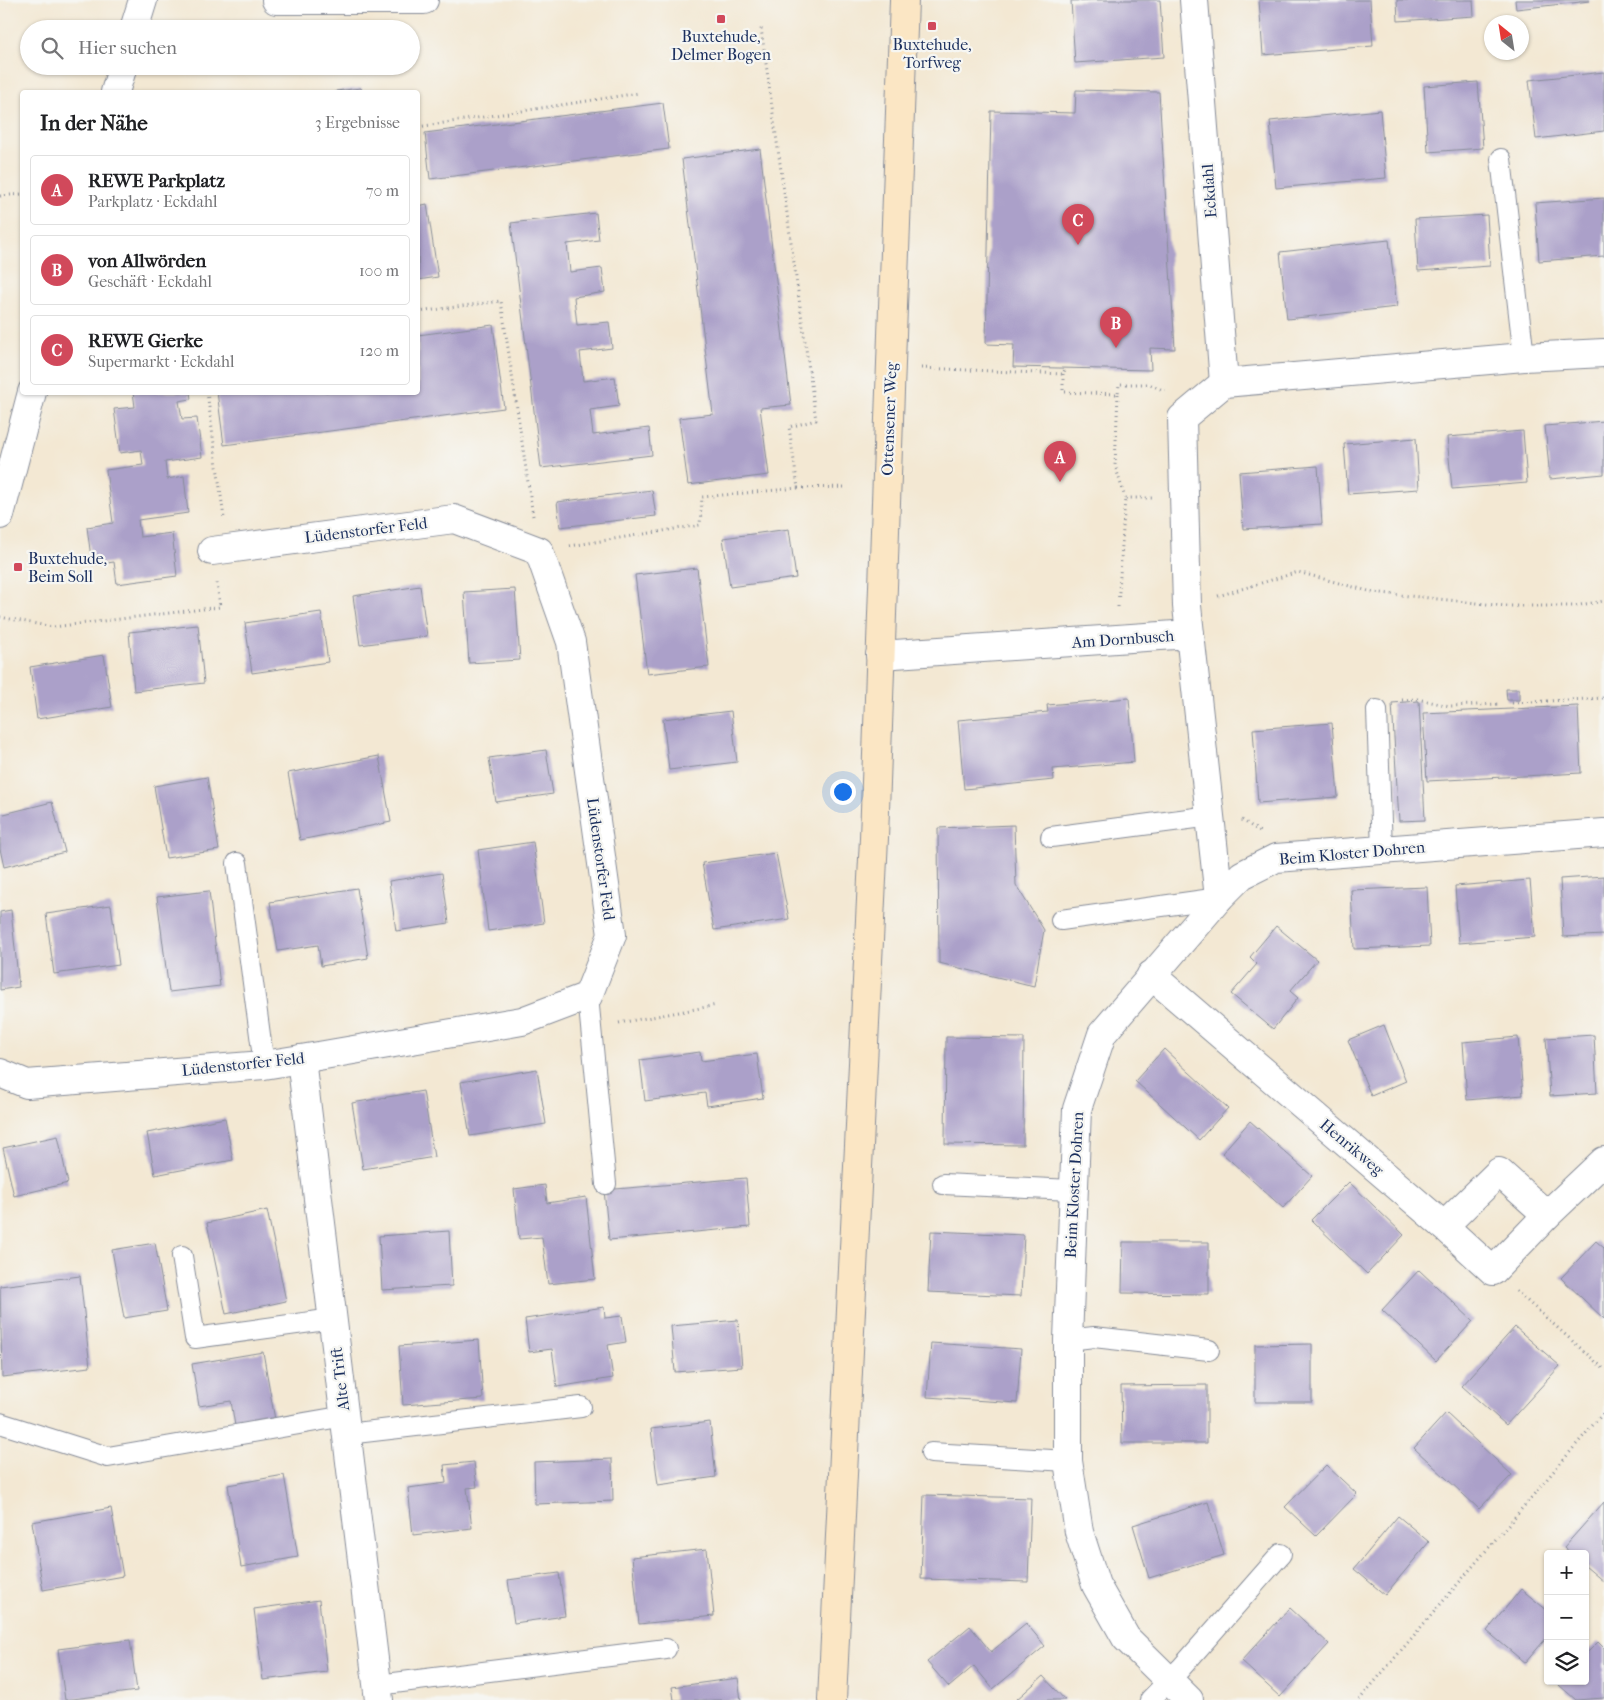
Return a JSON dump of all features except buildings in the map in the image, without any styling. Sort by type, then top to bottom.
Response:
[{"type":"street","points":[[137,20],[143,0]]},
{"type":"street","points":[[276,0],[424,0]]},
{"type":"street","name":"Ottensener Weg","points":[[832,1700],[874,838],[904,0]]},
{"type":"street","name":"Eckdahl","points":[[1194,0],[1224,383]]},
{"type":"street","points":[[116,90],[120,75]]},
{"type":"street","points":[[1190,634],[1187,606],[1182,418],[1224,383],[1524,357],[1604,353]]},
{"type":"street","points":[[0,515],[31,395]]},
{"type":"street","name":"Lüdenstorfer Feld","points":[[0,1072],[27,1084],[264,1065],[522,1021],[588,996],[612,935],[570,642],[538,550],[454,519],[220,550]]},
{"type":"street","name":"Am Dornbusch","points":[[880,655],[1190,634],[1225,817],[1219,898]]},
{"type":"street","name":"Beim Kloster Dohren","points":[[1189,1700],[1126,1638],[1096,1586],[1079,1532],[1068,1461],[1068,1340],[1076,1109],[1102,1034],[1219,898],[1242,876],[1276,858],[1604,833]]},
{"type":"street","name":"Henrikweg","points":[[1151,975],[1444,1226],[1492,1271]]},
{"type":"street","name":"Alte Trift","points":[[301,1059],[379,1692]]},
{"type":"street","points":[[1492,1271],[1546,1214],[1604,1161]]},
{"type":"street","points":[[1444,1226],[1499,1172],[1546,1214]]},
{"type":"lane","points":[[1501,159],[1524,357]]},
{"type":"lane","points":[[1377,710],[1382,850]]},
{"type":"lane","points":[[1051,836],[1225,817]]},
{"type":"lane","points":[[238,863],[264,1065]]},
{"type":"lane","points":[[1061,920],[1219,898]]},
{"type":"lane","points":[[588,996],[606,1184]]},
{"type":"lane","points":[[943,1184],[1072,1190]]},
{"type":"lane","points":[[182,1256],[195,1338],[333,1319]]},
{"type":"lane","points":[[1068,1340],[1094,1337],[1209,1350]]},
{"type":"lane","points":[[0,1423],[108,1457],[346,1425],[581,1407]]},
{"type":"lane","points":[[931,1453],[1068,1461]]},
{"type":"lane","points":[[1150,1700],[1281,1554]]},
{"type":"lane","points":[[379,1692],[666,1649]]},
{"type":"path","points":[[762,28],[816,420],[789,426],[798,488]]},
{"type":"path","points":[[420,127],[639,93]]},
{"type":"path","points":[[0,196],[20,194]]},
{"type":"path","points":[[420,312],[501,301],[538,550],[700,525],[702,497],[798,488],[847,487]]},
{"type":"path","points":[[1066,367],[1063,374],[1063,392],[1118,394]]},
{"type":"path","points":[[932,368],[1063,374]]},
{"type":"path","points":[[1118,608],[1125,498],[1115,465],[1119,384],[1149,384],[1172,394]]},
{"type":"path","points":[[0,617],[53,627],[220,606],[220,550],[207,395]]},
{"type":"path","points":[[1125,498],[1158,498]]},
{"type":"path","points":[[1187,606],[1298,572],[1372,592],[1504,606],[1574,606],[1604,601]]},
{"type":"path","points":[[1512,703],[1604,698]]},
{"type":"path","points":[[1377,710],[1378,701],[1388,700],[1417,699],[1450,706],[1500,704]]},
{"type":"path","points":[[1225,817],[1263,833],[1266,863]]},
{"type":"path","points":[[592,1029],[717,1005]]},
{"type":"path","points":[[1492,1271],[1604,1369]]},
{"type":"path","points":[[1359,1700],[1604,1412]]},
{"type":"place","name":"Buxtehude, Delmer Bogen","points":[[721,19]]},
{"type":"place","name":"Buxtehude, Torfweg","points":[[932,26]]},
{"type":"place","name":"REWE Gierke","points":[[1078,245]]},
{"type":"place","name":"von Allwörden","points":[[1116,348]]},
{"type":"place","name":"REWE Parkplatz","points":[[1060,482]]},
{"type":"place","name":"Buxtehude, Beim Soll","points":[[18,567]]}]
